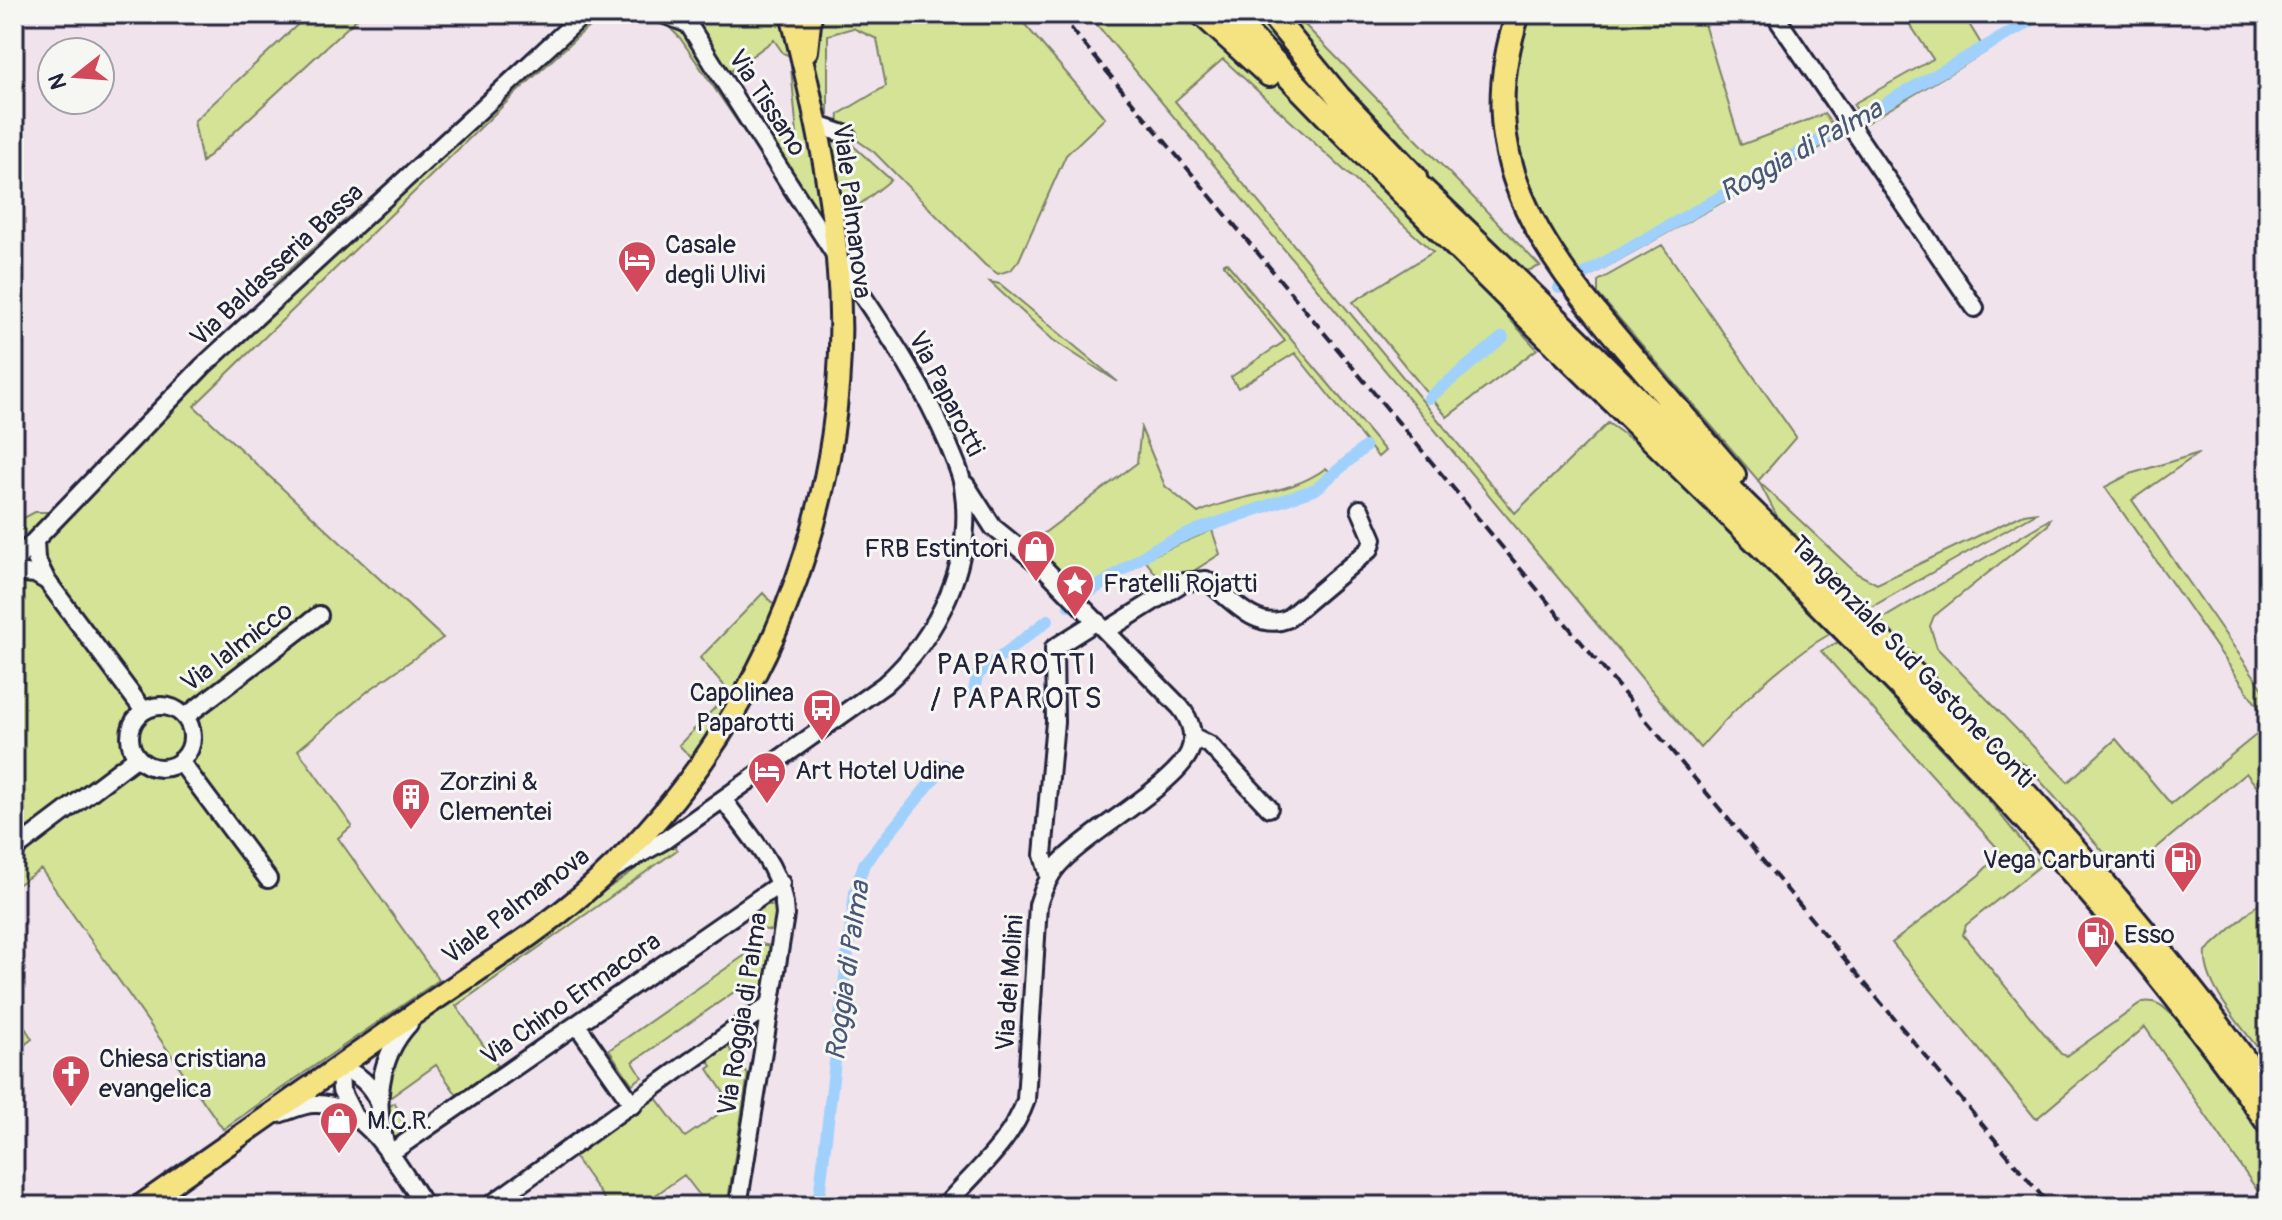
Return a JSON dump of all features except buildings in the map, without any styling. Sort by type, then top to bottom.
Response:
[{"type":"highway","points":[[1202,14],[1481,270]]},
{"type":"highway","points":[[1229,14],[1481,270]]},
{"type":"highway","points":[[1244,14],[1351,123],[1448,213]]},
{"type":"highway","points":[[1271,14],[1339,97],[1448,213]]},
{"type":"highway","points":[[1518,14],[1506,62],[1501,101],[1503,132],[1531,220],[1568,281],[1832,589]]},
{"type":"highway","name":"Tangenziale Sud Gastone Conti","points":[[1448,213],[1832,589],[1988,753],[2137,920],[2268,1091]]},
{"type":"highway","name":"Tangenziale Sud Gastone Conti","points":[[1481,270],[1825,609],[1974,764],[2132,942],[2186,1008],[2268,1123]]},
{"type":"main road","name":"Viale Palmanova","points":[[140,1206],[557,914],[604,875],[660,816],[711,750],[757,672],[795,586],[817,519],[832,441],[839,358],[837,257],[805,71],[791,14]]},
{"type":"main road","name":"Viale Palmanova","points":[[805,71],[811,14]]},
{"type":"street","name":"Via Baldasseria Bassa","points":[[14,562],[203,366],[584,14]]},
{"type":"street","points":[[663,14],[685,19]]},
{"type":"street","points":[[1774,14],[1975,308]]},
{"type":"street","name":"Via Tissano","points":[[685,19],[837,257]]},
{"type":"street","points":[[815,124],[847,135]]},
{"type":"street","name":"Via Paparotti","points":[[604,875],[653,848],[884,685],[920,650],[937,623],[959,559],[966,515],[963,481],[937,418],[912,373],[837,257]]},
{"type":"street","points":[[963,481],[993,527],[1077,601],[1185,713],[1192,736],[1189,753],[1176,770],[1075,848],[1049,877]]},
{"type":"street","points":[[1101,626],[1197,578],[1206,580],[1261,621],[1275,623],[1287,619],[1370,549],[1373,539],[1360,509]]},
{"type":"street","points":[[35,541],[36,559],[47,581],[144,711],[131,727],[130,738],[137,757],[144,764],[163,768],[180,761],[268,879]]},
{"type":"street","points":[[14,572],[35,574],[47,581]]},
{"type":"street","name":"Via Ialmicco","points":[[185,717],[319,615]]},
{"type":"street","name":"Via dei Molini","points":[[945,1206],[1000,1144],[1026,1100],[1038,905],[1049,877],[1043,855],[1055,722],[1054,652],[1057,644],[1101,626]]},
{"type":"street","name":"Via Ialmicco","points":[[144,711],[170,707],[185,717],[192,735],[191,745],[180,761]]},
{"type":"street","points":[[1192,736],[1210,745],[1269,808]]},
{"type":"street","points":[[14,850],[137,757]]},
{"type":"street","name":"Via Roggia di Palma","points":[[723,799],[781,883],[785,915],[738,1206]]},
{"type":"street","name":"Via Chino Ermacora","points":[[389,1154],[781,883]]},
{"type":"street","points":[[489,1206],[770,1004]]},
{"type":"street","points":[[379,1104],[380,1090],[397,1037],[426,1006]]},
{"type":"street","points":[[577,1025],[633,1105]]},
{"type":"street","points":[[389,1154],[373,1088],[358,1075],[340,1067],[341,1090],[354,1116],[389,1154],[425,1206]]},
{"type":"street","points":[[269,1117],[314,1103],[354,1116]]},
{"type":"green space","points":[[309,14],[362,14],[202,162],[194,121]]},
{"type":"green space","points":[[574,14],[618,14],[586,29],[514,95],[194,406],[443,638],[368,691],[298,750],[352,826],[338,838],[439,980],[223,1129],[41,869],[14,887],[14,523],[35,512],[54,512],[276,288],[273,285],[376,192],[409,168]]},
{"type":"green space","points":[[641,14],[1016,14],[1105,118],[1066,155],[1019,260],[1011,270],[998,274],[985,265],[874,152],[838,127],[839,114],[886,86],[877,39],[853,28],[828,35],[828,123],[891,180],[817,238],[680,38],[666,24]],"holes":[[[774,40],[783,53],[790,56],[797,135],[767,137],[728,73]]]},
{"type":"green space","points":[[1088,14],[1305,14],[1299,19],[1540,266],[1482,289],[1537,349],[1447,417],[1353,302],[1433,252],[1223,59],[1175,101],[1515,513],[1608,423],[1648,451],[1833,632],[1796,656],[1762,684],[1700,748]]},
{"type":"green space","points":[[1526,14],[1701,14],[1741,145],[1824,114],[1841,136],[1583,280],[1546,218],[1531,186],[1521,153],[1513,85]]},
{"type":"green space","points":[[1903,14],[1963,14],[1986,52],[1866,123],[1853,104],[1933,59]]},
{"type":"green space","points":[[1662,245],[1796,437],[1758,481],[1598,294],[1598,281]]},
{"type":"green space","points":[[1226,262],[1385,451],[1378,457],[1295,353],[1238,388],[1231,377],[1285,341],[1223,264]]},
{"type":"green space","points":[[990,282],[1000,284],[1118,382],[1053,340]]},
{"type":"green space","points":[[1141,428],[1165,486],[1198,513],[1230,501],[1296,484],[1326,468],[1331,473],[1315,486],[1175,536],[1079,597],[1023,549],[1137,463]]},
{"type":"green space","points":[[2199,453],[2132,500],[2268,696],[2268,721],[2105,487],[2130,474]]},
{"type":"green space","points":[[1759,482],[1856,573],[1877,584],[2024,514],[2038,512],[1868,609],[1780,522]]},
{"type":"green space","points":[[2050,519],[2048,525],[1934,616],[1930,626],[1937,648],[2068,782],[2116,739],[2171,804],[2261,731],[2268,742],[2268,801],[2246,773],[2147,856],[2128,863],[2113,860],[2028,767],[2009,754],[1879,621]]},
{"type":"green space","points":[[1212,530],[1220,554],[1167,588],[1144,559]]},
{"type":"green space","points":[[763,593],[775,606],[737,684],[691,758],[679,745],[730,692],[700,658]]},
{"type":"green space","points":[[1840,641],[1987,798],[2041,865],[1966,925],[1963,935],[2061,1054],[2067,1056],[2143,1002],[2157,1003],[2168,1011],[2268,1139],[2268,1206],[2145,1027],[2036,1119],[1892,943],[1979,875],[2001,852],[1821,651]]},
{"type":"green space","points":[[672,843],[677,850],[456,1006],[498,1066],[457,1095],[436,1065],[384,1102],[397,1058],[422,1020]]},
{"type":"green space","points":[[2268,895],[2268,1061],[2218,994],[2207,965],[2206,951]]},
{"type":"green space","points":[[758,903],[777,906],[774,931],[761,929],[747,910]]},
{"type":"green space","points":[[761,944],[771,946],[763,991],[746,1003],[737,990],[633,1062],[642,1077],[632,1084],[609,1050]]},
{"type":"green space","points":[[14,1010],[32,1039],[14,1053]]},
{"type":"green space","points":[[727,1045],[748,1075],[727,1206],[708,1206],[684,1175],[640,1206],[609,1206],[574,1156],[656,1098],[685,1137],[732,1105],[708,1069],[712,1066],[706,1058]]},
{"type":"green space","points":[[395,1103],[406,1132],[390,1143],[383,1110]]},
{"type":"waterway","name":"Roggia di Palma","points":[[1559,288],[2043,14]]},
{"type":"waterway","name":"Roggia di Palma","points":[[1429,398],[1503,337]]},
{"type":"waterway","name":"Roggia di Palma","points":[[1069,606],[1154,549],[1197,530],[1316,489],[1365,447]]},
{"type":"waterway","name":"Roggia di Palma","points":[[974,692],[977,675],[1048,620]]},
{"type":"waterway","name":"Roggia di Palma","points":[[818,1206],[855,892],[864,864],[945,765]]},
{"type":"railway","points":[[1059,14],[2050,1206]]},
{"type":"place","name":"Casale degli Ulivi","points":[[637,294]]},
{"type":"place","name":"FRB Estintori","points":[[1036,583]]},
{"type":"place","name":"Fratelli Rojatti","points":[[1075,618]]},
{"type":"place","name":"Capolinea Paparotti","points":[[822,742]]},
{"type":"place","name":"Art Hotel Udine","points":[[767,805]]},
{"type":"place","name":"Zorzini & Clementei","points":[[411,831]]},
{"type":"place","name":"Vega Carburanti","points":[[2183,894]]},
{"type":"place","name":"Esso","points":[[2096,969]]},
{"type":"place","name":"Chiesa cristiana evangelica","points":[[71,1108]]},
{"type":"place","name":"M.C.R.","points":[[339,1155]]},
{"type":"district","name":"PAPAROTTI / PAPAROTS","points":[[1017,681]]}]
